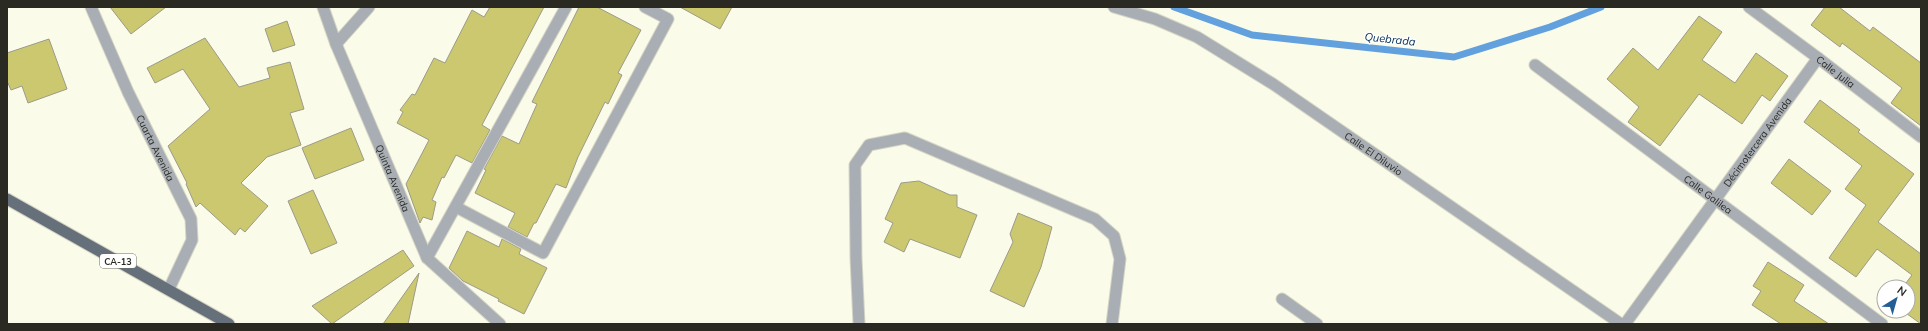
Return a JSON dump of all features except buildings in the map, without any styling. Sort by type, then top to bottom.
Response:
[{"type":"main road","name":"CA-13","points":[[7,199],[169,289],[228,324]]},
{"type":"street","name":"Cuarta Avenida","points":[[92,7],[128,92],[191,219],[192,240],[169,289]]},
{"type":"street","name":"Quinta Avenida","points":[[323,7],[336,44],[427,258],[500,324]]},
{"type":"street","points":[[336,44],[370,7]]},
{"type":"street","points":[[427,258],[566,7]]},
{"type":"street","points":[[456,207],[543,253],[668,19],[645,7]]},
{"type":"street","name":"Calle El Diluvio","points":[[1114,7],[1156,19],[1197,37],[1254,72],[1621,324]]},
{"type":"street","name":"Calle Julia","points":[[1749,7],[1921,137]]},
{"type":"street","name":"Décimotercera Avenida","points":[[1625,324],[1818,58]]},
{"type":"street","name":"Calle Galilea","points":[[1534,65],[1882,324]]},
{"type":"street","points":[[859,324],[856,258],[855,165],[868,145],[905,138],[1095,219],[1100,223],[1114,236],[1120,259],[1112,324]]},
{"type":"street","points":[[1282,299],[1317,324]]},
{"type":"waterway","name":"Quebrada","points":[[1174,7],[1252,35],[1454,57],[1550,27],[1601,7]]}]
